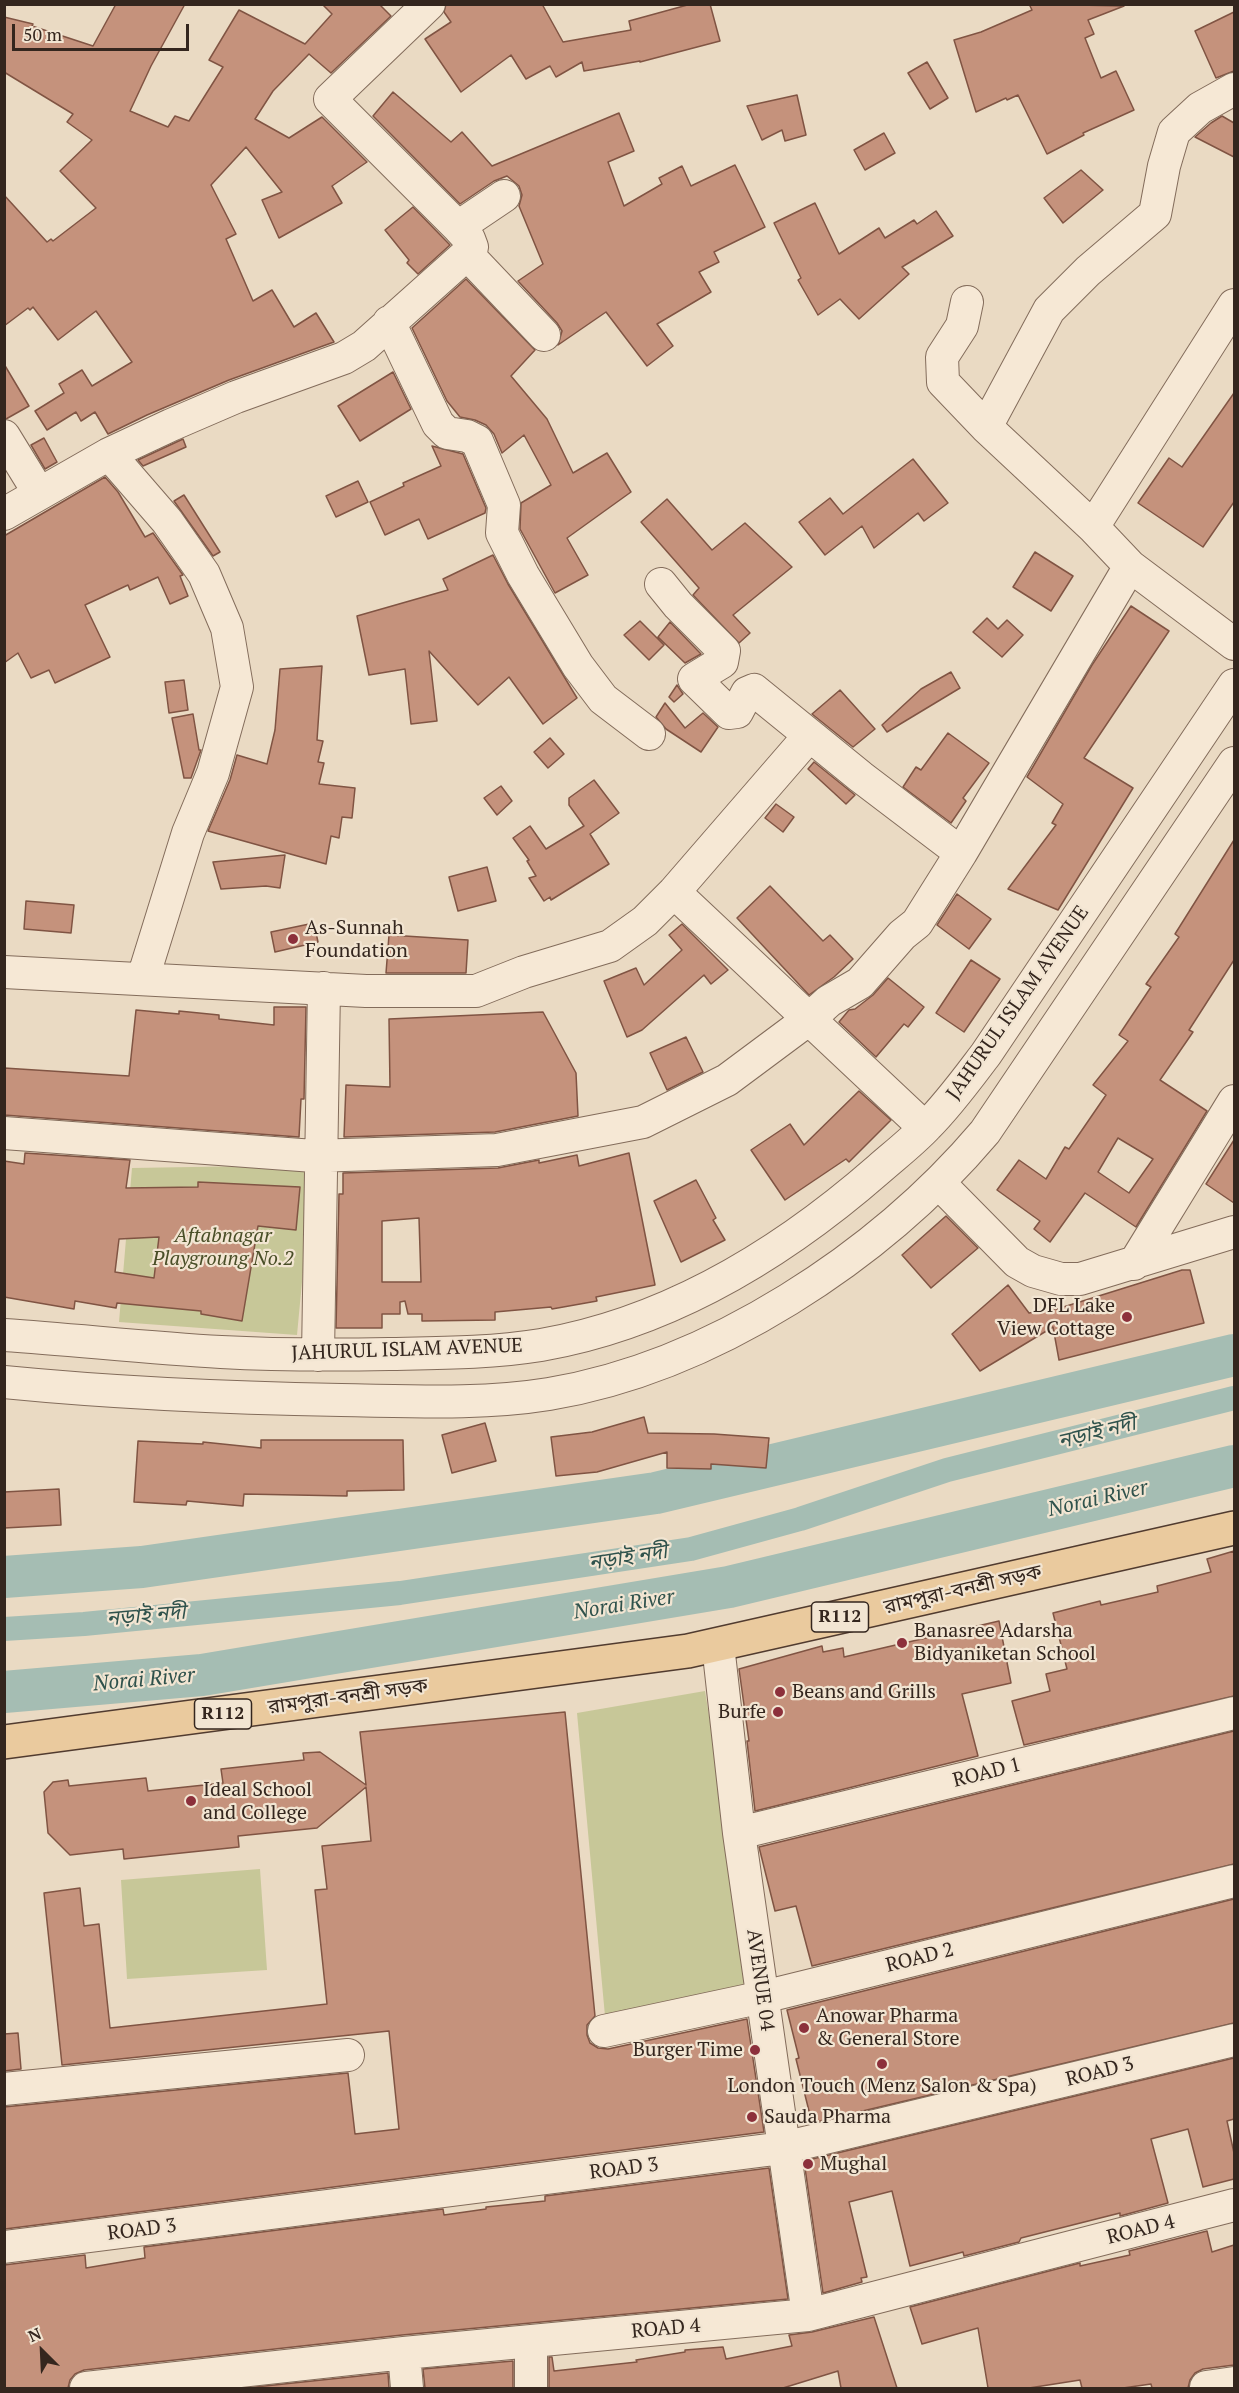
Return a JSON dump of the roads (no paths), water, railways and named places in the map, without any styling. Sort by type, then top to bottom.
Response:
[{"type":"main road","name":"রামপুরা-বনশ্রী সড়ক","points":[[4,1742],[442,1685],[718,1645],[1234,1528]]},
{"type":"main road","name":"রামপুরা-বনশ্রী সড়ক","points":[[4,1722],[224,1695],[442,1685]]},
{"type":"street","points":[[429,4],[330,99],[463,240],[544,335]]},
{"type":"street","points":[[986,427],[1049,310],[1088,271],[1155,214],[1164,166],[1174,132],[1200,108],[1234,89]]},
{"type":"street","points":[[4,514],[109,454],[236,397],[344,358],[364,345],[389,322],[504,195]]},
{"type":"street","points":[[967,302],[962,326],[942,357],[943,382],[986,427],[1093,527],[1130,566],[1234,644]]},
{"type":"street","points":[[1093,527],[1234,305]]},
{"type":"street","points":[[389,322],[438,424],[447,434],[467,436],[477,441],[504,505],[502,533],[523,575],[578,666],[603,699],[649,734]]},
{"type":"street","points":[[4,436],[39,493]]},
{"type":"street","points":[[109,454],[167,521],[204,574],[227,628],[237,687],[213,773],[188,833],[143,978]]},
{"type":"street","points":[[4,1133],[321,1155],[497,1150],[643,1122],[727,1080],[810,1019],[829,1001],[860,983],[902,935],[917,923],[961,853],[1130,566]]},
{"type":"street","points":[[661,584],[678,605],[724,651],[722,662],[694,679],[729,713],[734,714],[747,693],[754,690],[809,736],[961,853]]},
{"type":"street","name":"JAHURUL ISLAM AVENUE","points":[[4,1335],[222,1352],[318,1355],[490,1352],[579,1337],[654,1313],[754,1262],[805,1228],[860,1185],[925,1128],[947,1104],[986,1054],[1234,685]]},
{"type":"street","points":[[4,972],[366,991],[476,991],[524,972],[610,946],[645,921],[674,892],[809,736]]},
{"type":"street","points":[[4,1383],[103,1392],[276,1399],[417,1401],[503,1399],[550,1394],[645,1369],[684,1355],[725,1335],[829,1272],[875,1237],[939,1183],[985,1132],[1234,763]]},
{"type":"street","points":[[674,892],[925,1128]]},
{"type":"street","points":[[318,1355],[324,988]]},
{"type":"street","points":[[1134,1264],[1234,1101]]},
{"type":"street","points":[[939,1183],[1017,1262],[1033,1271],[1061,1279],[1080,1279],[1234,1232]]},
{"type":"street","name":"AVENUE 04","points":[[718,1645],[739,1833],[808,2315]]},
{"type":"street","name":"ROAD 1","points":[[739,1833],[1234,1713]]},
{"type":"street","name":"ROAD 2","points":[[604,2031],[763,1997],[1234,1881]]},
{"type":"street","name":"ROAD 3","points":[[4,2247],[783,2148],[1234,2040]]},
{"type":"street","points":[[4,2089],[348,2055]]},
{"type":"street","name":"ROAD 4","points":[[86,2388],[404,2353],[808,2315],[1234,2205]]},
{"type":"street","points":[[531,2341],[531,2388]]},
{"type":"street","points":[[404,2353],[407,2388]]},
{"type":"waterway","name":"Norai River","points":[[4,1577],[142,1567],[656,1493],[1234,1355]]},
{"type":"waterway","name":"নড়াই নদী","points":[[4,1629],[84,1624],[400,1593],[691,1549],[800,1519],[947,1470],[1234,1398]]},
{"type":"waterway","name":"Norai River","points":[[4,1692],[202,1675],[729,1587],[1234,1466]]},
{"type":"place","name":"As-Sunnah Foundation","points":[[293,939]]},
{"type":"place","name":"DFL Lake View Cottage","points":[[1127,1317]]},
{"type":"place","name":"Banasree Adarsha Bidyaniketan School","points":[[902,1643]]},
{"type":"place","name":"Beans and Grills","points":[[780,1692]]},
{"type":"place","name":"Burfe","points":[[778,1712]]},
{"type":"place","name":"Ideal School and College","points":[[191,1801]]},
{"type":"place","name":"Anowar Pharma & General Store","points":[[804,2028]]},
{"type":"place","name":"Burger Time","points":[[755,2050]]},
{"type":"place","name":"London Touch (Menz Salon & Spa)","points":[[882,2064]]},
{"type":"place","name":"Sauda Pharma","points":[[752,2117]]},
{"type":"place","name":"Mughal","points":[[808,2164]]},
{"type":"park label","name":"Aftabnagar Playgroung No.2","points":[[223,1248]]}]
